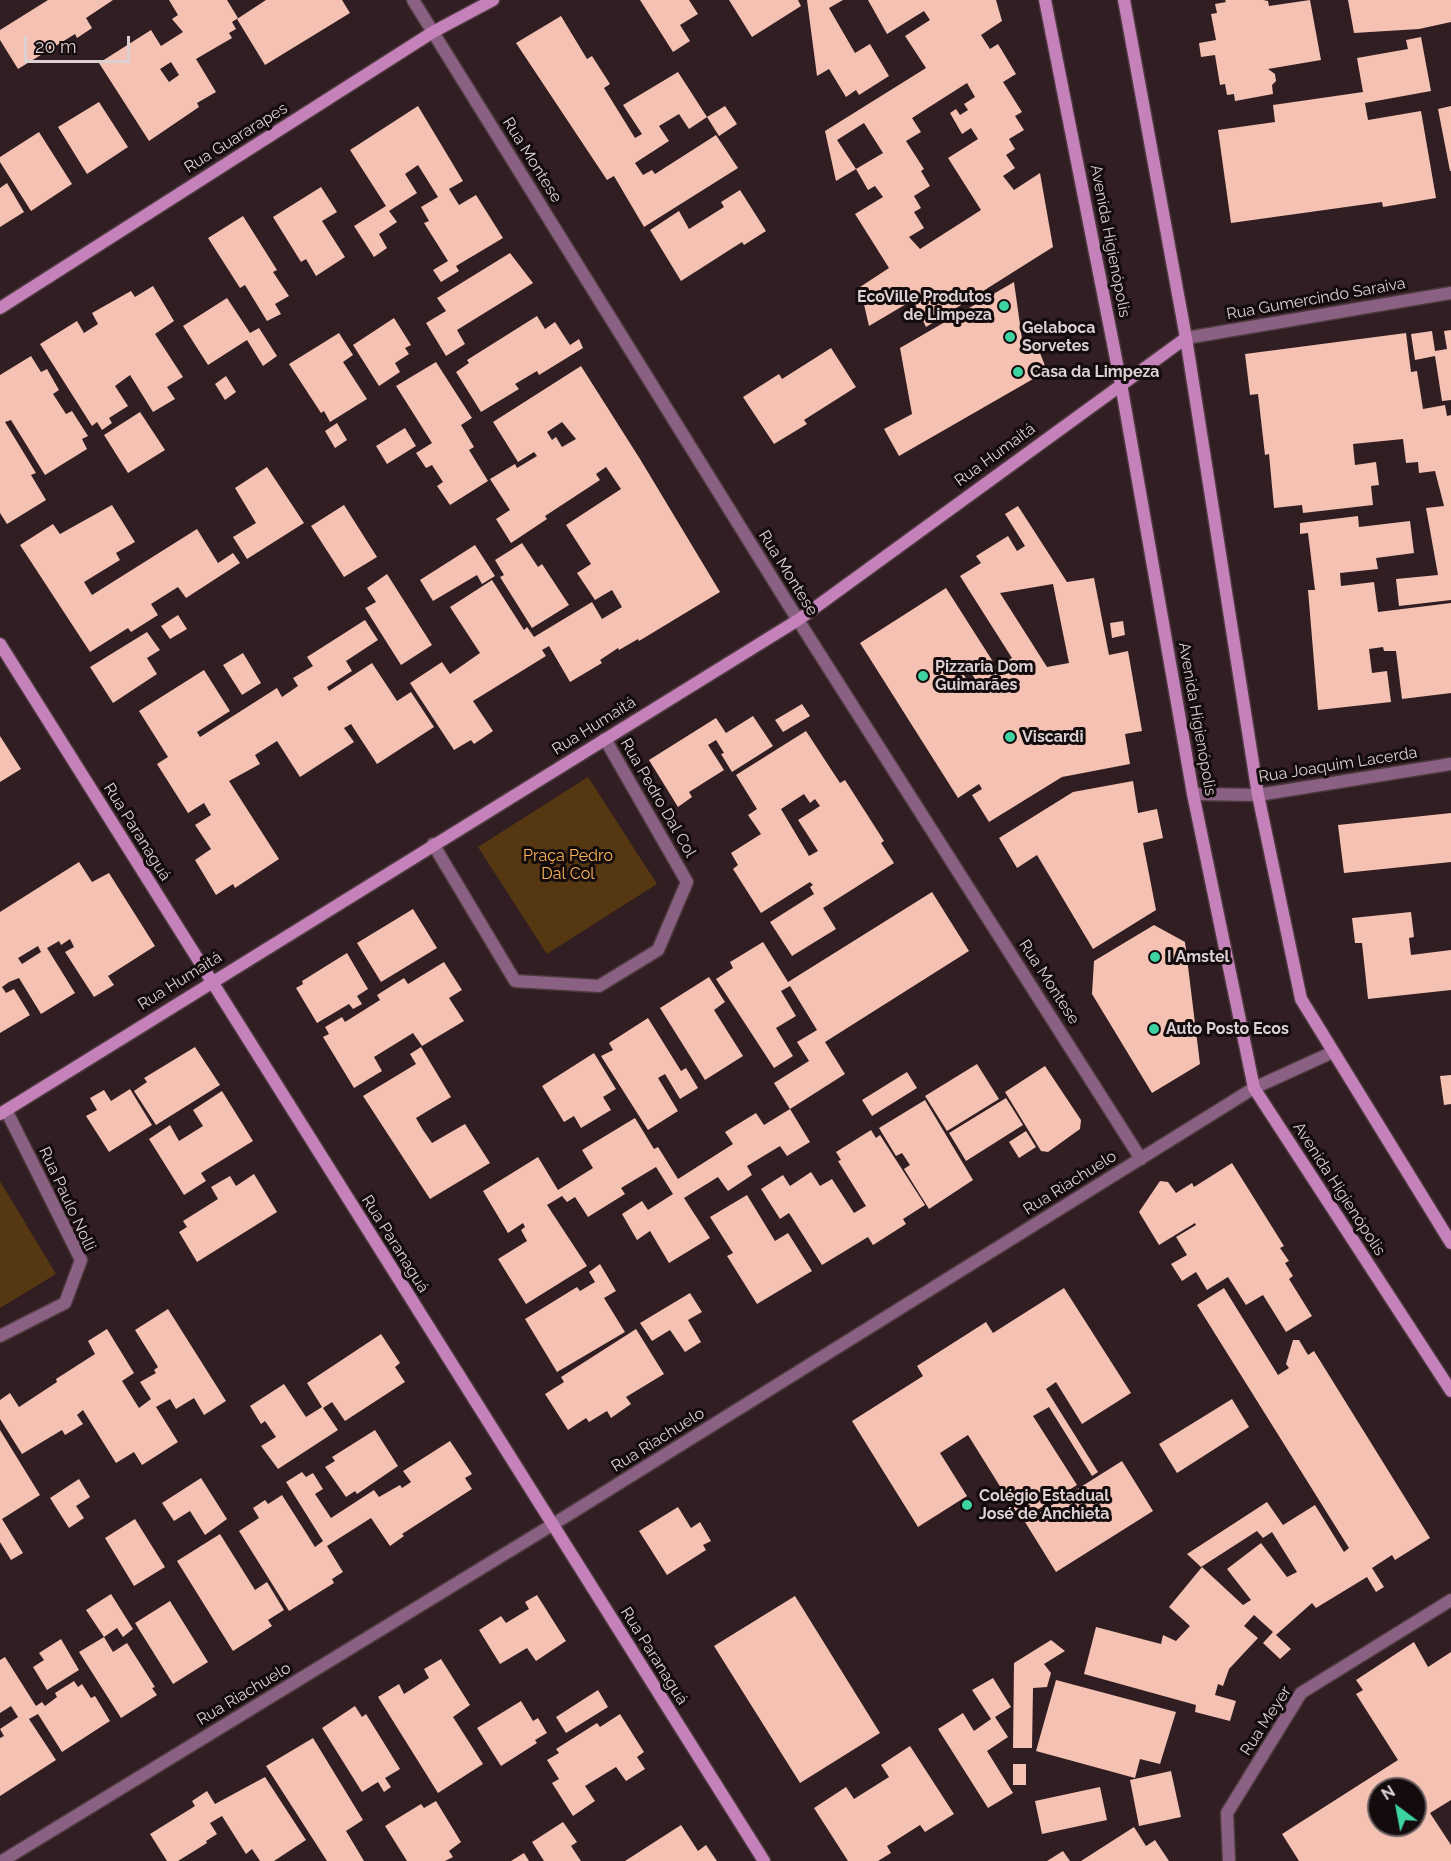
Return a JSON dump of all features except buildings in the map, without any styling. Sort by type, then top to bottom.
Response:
[{"type":"main road","name":"Rua Guararapes","points":[[0,308],[433,32],[493,0]]},
{"type":"main road","name":"Avenida Higienópolis","points":[[1045,0],[1121,384],[1193,794],[1254,1088],[1451,1391]]},
{"type":"main road","points":[[1124,0],[1186,338],[1258,795],[1301,999],[1451,1243]]},
{"type":"main road","name":"Rua Humaitá","points":[[3,1112],[211,981],[798,620],[1186,338]]},
{"type":"main road","name":"Rua Paranaguá","points":[[0,644],[764,1861]]},
{"type":"street","name":"Rua Montese","points":[[413,0],[798,620],[1141,1158]]},
{"type":"street","name":"Rua Gumercindo Saraiva","points":[[1186,338],[1451,292]]},
{"type":"street","name":"Rua Pedro Dal Col","points":[[433,844],[515,981],[599,986],[649,956],[658,950],[687,882],[605,739]]},
{"type":"street","name":"Rua Joaquim Lacerda","points":[[1193,794],[1258,795],[1451,764]]},
{"type":"street","name":"Rua Riachuelo","points":[[2,1861],[552,1525],[1254,1088],[1334,1052]]},
{"type":"street","name":"Rua Paulo Nolli","points":[[0,1336],[65,1302],[81,1260],[3,1112]]},
{"type":"street","name":"Rua Meyer","points":[[1229,1861],[1227,1813],[1301,1693],[1451,1600]]},
{"type":"green space","name":"Praça Pedro Dal Col","points":[[588,777],[657,884],[547,954],[478,847]]},
{"type":"green space","points":[[0,1181],[56,1274],[0,1308]]},
{"type":"place","name":"EcoVille Produtos de Limpeza","points":[[1004,306]]},
{"type":"place","name":"Gelaboca Sorvetes","points":[[1010,337]]},
{"type":"place","name":"Casa da Limpeza","points":[[1018,372]]},
{"type":"place","name":"Pizzaria Dom Guimarães","points":[[923,676]]},
{"type":"place","name":"Viscardi","points":[[1010,737]]},
{"type":"place","name":"I Amstel","points":[[1155,957]]},
{"type":"place","name":"Auto Posto Ecos","points":[[1154,1029]]},
{"type":"place","name":"Colégio Estadual José de Anchieta","points":[[967,1505]]}]
